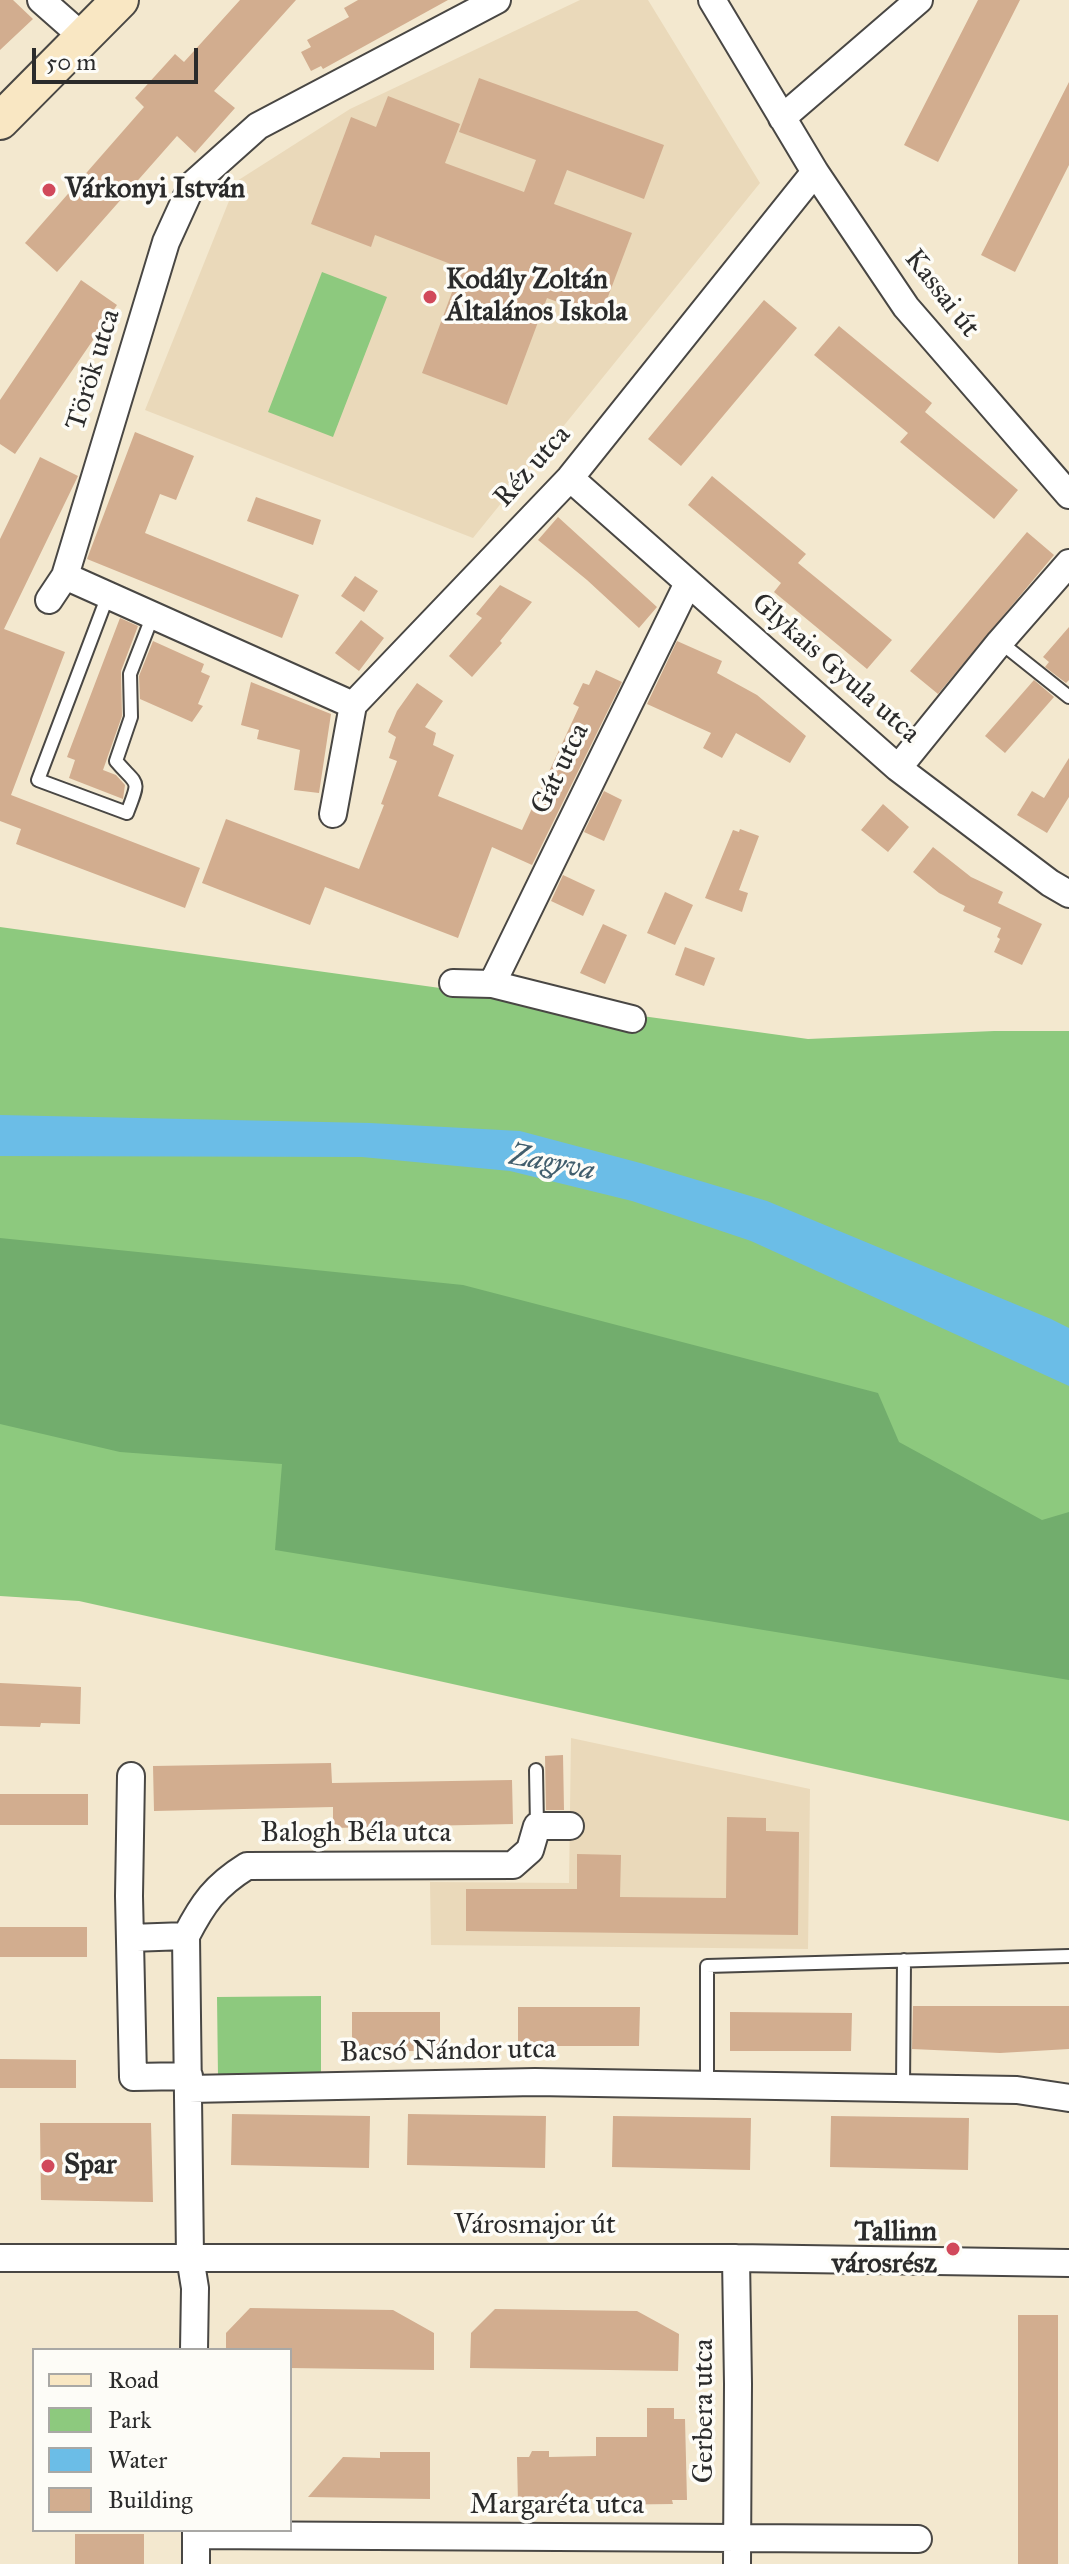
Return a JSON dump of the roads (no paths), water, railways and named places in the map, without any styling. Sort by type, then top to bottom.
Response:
[{"type":"street","points":[[41,0],[83,37]]},
{"type":"street","points":[[0,121],[120,0]]},
{"type":"street","name":"Török utca","points":[[49,600],[65,576],[166,242],[192,185],[258,126],[497,0]]},
{"type":"street","name":"Kassai út","points":[[712,0],[815,172],[906,307],[1069,495]]},
{"type":"street","points":[[782,118],[919,0]]},
{"type":"street","points":[[0,142],[42,81]]},
{"type":"street","name":"Réz utca","points":[[353,705],[570,478],[815,172]]},
{"type":"street","name":"Glykais Gyula utca","points":[[570,478],[898,768],[1050,883],[1069,894]]},
{"type":"street","points":[[898,768],[1069,563]]},
{"type":"street","points":[[65,576],[353,705],[333,814]]},
{"type":"street","name":"Gát utca","points":[[492,984],[688,583]]},
{"type":"street","points":[[453,983],[492,984],[632,1019]]},
{"type":"street","points":[[131,1776],[130,1938],[186,1936],[194,2348]]},
{"type":"street","points":[[537,1826],[570,1826]]},
{"type":"street","name":"Balogh Béla utca","points":[[186,1936],[202,1905],[221,1882],[247,1866],[513,1865],[530,1850],[537,1826]]},
{"type":"street","name":"Bacsó Nándor utca","points":[[130,1938],[133,2077],[189,2082],[535,2082],[1017,2090],[1069,2098]]},
{"type":"street","name":"Városmajor út","points":[[0,2258],[736,2258],[1069,2263]]},
{"type":"street","name":"Gerbera utca","points":[[736,2258],[737,2552]]},
{"type":"street","points":[[196,2533],[196,2564]]},
{"type":"street","name":"Margaréta utca","points":[[196,2533],[737,2552],[918,2539]]},
{"type":"lane","points":[[108,595],[38,780],[127,813],[137,788],[134,776],[116,761],[131,717],[130,674],[153,615]]},
{"type":"lane","points":[[1000,642],[1069,697]]},
{"type":"lane","points":[[536,1770],[537,1826]]},
{"type":"lane","points":[[707,2085],[707,1966],[1069,1956]]},
{"type":"lane","points":[[903,2088],[904,1960]]},
{"type":"water","name":"Zagyva","points":[[0,1115],[370,1123],[520,1131],[767,1201],[1051,1319],[1069,1328],[1069,1386],[751,1241],[632,1201],[510,1171],[362,1157],[0,1156]]},
{"type":"place","name":"Várkonyi István","points":[[49,190]]},
{"type":"place","name":"Kodály Zoltán Általános Iskola","points":[[430,297]]},
{"type":"place","name":"Spar","points":[[48,2166]]},
{"type":"place","name":"Tallinn városrész","points":[[953,2249]]}]
